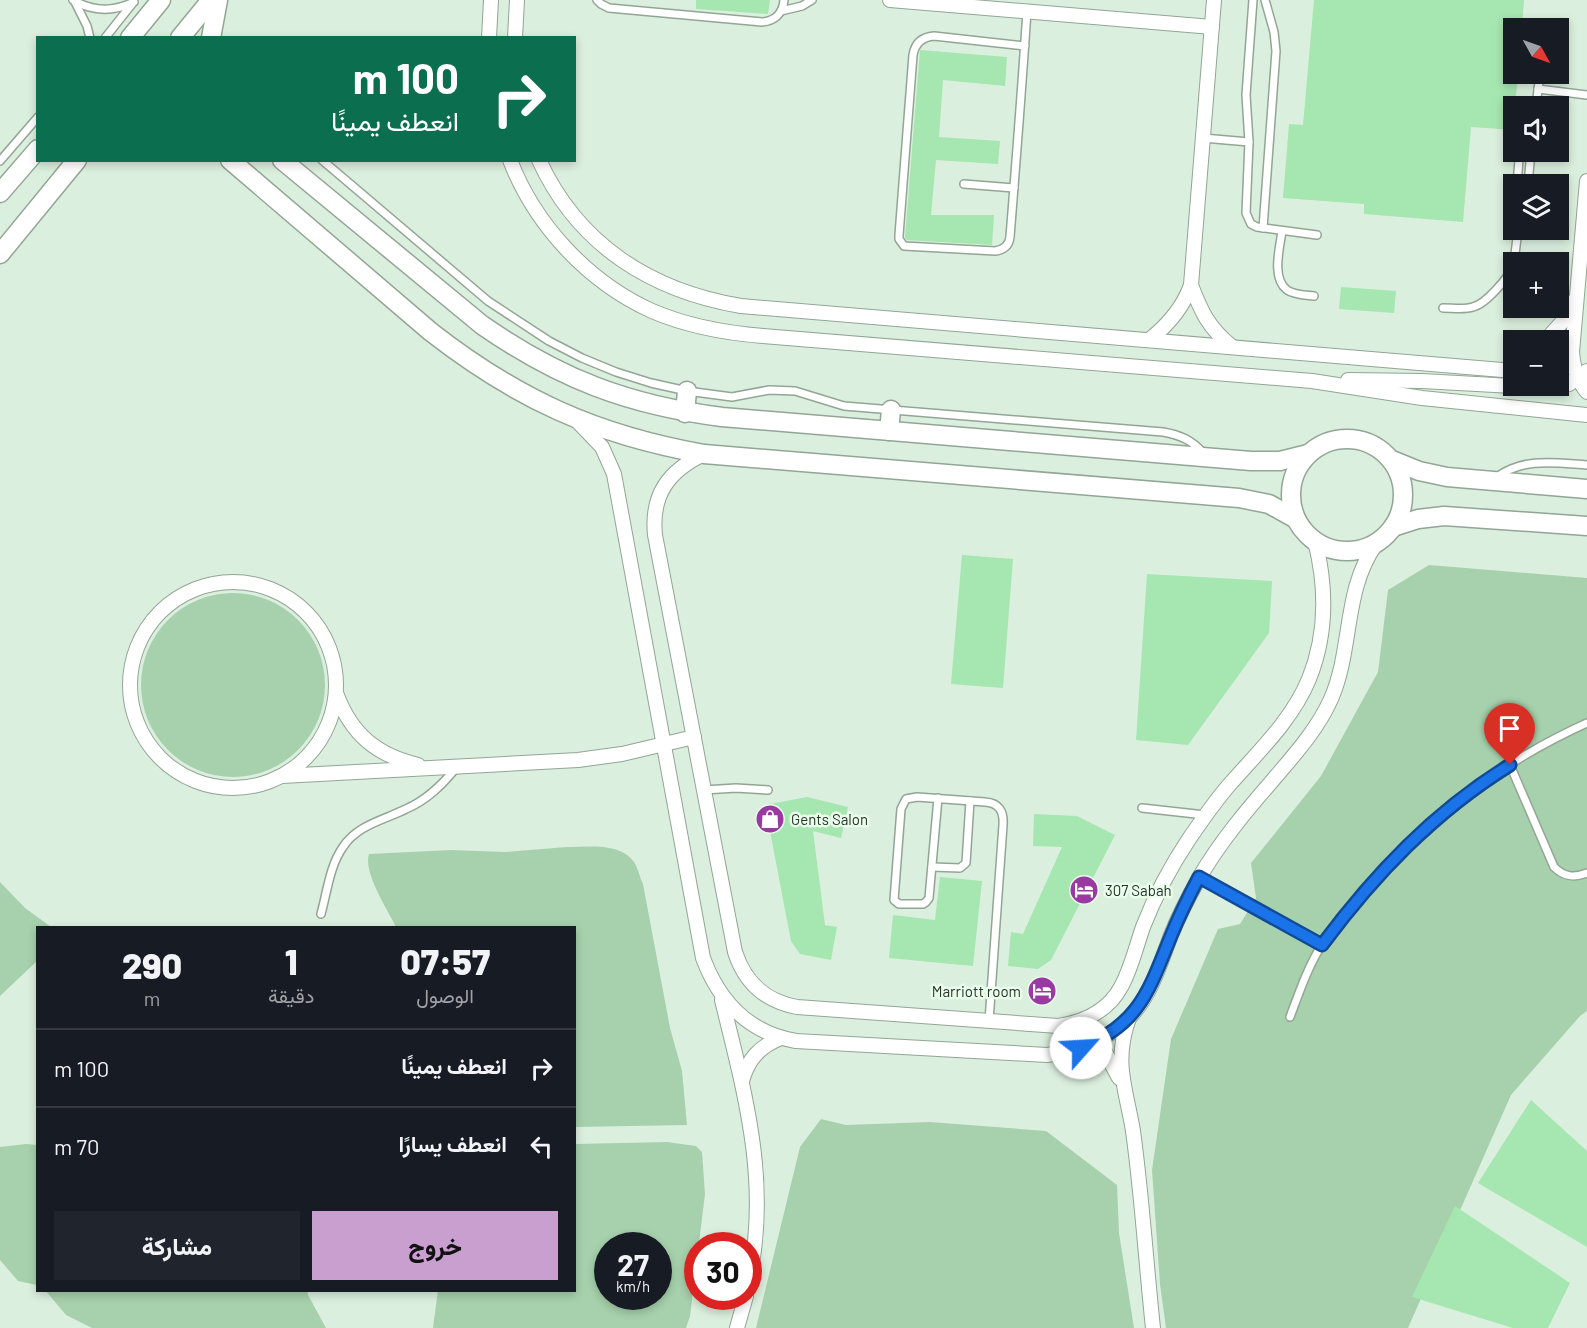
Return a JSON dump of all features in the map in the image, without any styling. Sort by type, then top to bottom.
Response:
[{"type":"street","points":[[132,36],[161,0]]},
{"type":"street","points":[[182,36],[211,0]]},
{"type":"street","points":[[211,36],[218,0]]},
{"type":"street","points":[[489,36],[491,0]]},
{"type":"street","points":[[514,36],[518,0]]},
{"type":"street","points":[[890,0],[1212,27]]},
{"type":"street","points":[[1149,340],[1170,321],[1187,297],[1191,285],[1215,0]]},
{"type":"street","points":[[0,193],[36,150]]},
{"type":"street","points":[[231,162],[464,358],[537,402],[576,419],[639,441],[704,454],[1239,498],[1269,504],[1296,519]]},
{"type":"street","points":[[284,162],[482,325],[513,346],[545,365],[587,384],[649,405],[685,413],[1266,462],[1308,454]]},
{"type":"street","points":[[511,162],[527,196],[542,220],[581,263],[603,282],[652,311],[706,328],[744,334],[1312,381],[1432,399],[1587,416]]},
{"type":"street","points":[[540,162],[557,194],[574,216],[592,236],[637,270],[661,284],[687,294],[741,306],[1503,369]]},
{"type":"street","points":[[0,254],[78,163]]},
{"type":"street","points":[[1587,181],[1572,352],[1573,365],[1584,376],[1587,392]]},
{"type":"street","points":[[1191,285],[1209,326],[1231,346]]},
{"type":"street","points":[[1555,330],[1563,321],[1577,293]]},
{"type":"street","points":[[1492,368],[1503,364]]},
{"type":"street","points":[[1312,381],[1422,381],[1558,387],[1584,376]]},
{"type":"street","points":[[685,413],[687,391]]},
{"type":"street","points":[[889,431],[891,410]]},
{"type":"street","points":[[576,419],[602,447],[614,474],[703,958],[709,976],[720,995],[743,1018],[781,1038],[814,1043],[1047,1055],[1065,1053],[1097,1042],[1114,1031],[1129,1018],[1150,988],[1180,914],[1199,877],[1232,829],[1305,742],[1324,714],[1342,667],[1358,576],[1376,544],[1393,527],[1402,507],[1403,486],[1399,472],[1383,450],[1371,443],[1351,439],[1331,441],[1319,446],[1301,463],[1292,485],[1292,508],[1301,528],[1315,541],[1329,549],[1361,550],[1376,544]]},
{"type":"street","points":[[704,454],[680,468],[662,489],[658,496],[654,524],[739,966],[757,990],[782,1004],[797,1007],[1058,1026],[1080,1022],[1102,1009],[1120,988],[1147,917],[1180,854],[1227,787],[1284,723],[1309,681],[1319,650],[1325,598],[1315,541]]},
{"type":"street","points":[[1392,460],[1433,475],[1587,489]]},
{"type":"street","points":[[1393,527],[1418,519],[1444,516],[1587,526]]},
{"type":"street","points":[[238,581],[261,585],[283,594],[302,608],[318,625],[329,646],[335,669],[336,693],[332,713],[319,741],[298,765],[281,776],[259,785],[235,788],[212,786],[189,779],[169,767],[152,750],[140,730],[132,708],[129,684],[132,661],[141,638],[154,618],[171,602],[192,590],[214,583],[238,581]]},
{"type":"street","points":[[336,693],[350,723],[374,747],[403,761],[438,769]]},
{"type":"street","points":[[281,776],[456,768],[600,758],[694,737]]},
{"type":"street","points":[[720,995],[751,1124],[757,1179],[755,1232]]},
{"type":"street","points":[[1129,1018],[1122,1039],[1120,1060],[1132,1131],[1153,1328]]},
{"type":"street","points":[[1080,1022],[1112,1064],[1124,1088]]},
{"type":"street","points":[[742,1081],[745,1070],[757,1052],[781,1038]]},
{"type":"street","points":[[737,1328],[742,1310]]},
{"type":"lane","points":[[597,0],[609,8],[762,22],[773,20],[781,11],[784,0]]},
{"type":"lane","points":[[781,11],[802,6],[812,0]]},
{"type":"lane","points":[[1253,0],[1246,94],[1249,142],[1246,213],[1251,224],[1263,228],[1317,235]]},
{"type":"lane","points":[[1263,228],[1275,51],[1274,32],[1265,0]]},
{"type":"lane","points":[[74,1],[102,10],[113,9],[135,1]]},
{"type":"lane","points":[[74,1],[90,36]]},
{"type":"lane","points":[[107,36],[135,1]]},
{"type":"lane","points":[[1025,46],[934,36],[924,38],[916,45],[913,55],[899,239],[904,246],[994,251],[1003,249],[1009,242],[1014,188],[1025,46],[1027,11]]},
{"type":"lane","points":[[1537,96],[1539,84]]},
{"type":"lane","points":[[1538,89],[1587,95]]},
{"type":"lane","points":[[0,162],[36,119]]},
{"type":"lane","points":[[1203,138],[1249,142]]},
{"type":"lane","points":[[324,162],[488,301],[518,322],[582,358],[616,372],[687,391],[732,397],[769,390],[795,391],[808,393],[834,404],[1164,432],[1188,440],[1207,457]]},
{"type":"lane","points":[[964,184],[1014,188]]},
{"type":"lane","points":[[1282,231],[1278,269],[1282,285],[1295,293],[1314,296]]},
{"type":"lane","points":[[1443,308],[1467,308],[1479,304],[1503,281]]},
{"type":"lane","points":[[1491,481],[1510,468],[1532,462],[1587,465]]},
{"type":"lane","points":[[1290,1017],[1303,981],[1322,945],[1373,881],[1414,838],[1449,807],[1510,765],[1548,742],[1587,723]]},
{"type":"lane","points":[[1510,765],[1554,867],[1570,876],[1576,877],[1587,873]]},
{"type":"lane","points":[[321,914],[338,854],[351,837],[369,825],[418,803],[439,787],[456,768]]},
{"type":"lane","points":[[704,790],[736,788],[768,790]]},
{"type":"lane","points":[[938,798],[929,898],[926,902],[918,904],[899,904],[896,903],[894,896],[903,804],[911,797],[938,798],[994,802],[1000,808],[1004,816],[989,1021]]},
{"type":"lane","points":[[932,867],[960,868],[966,863],[969,801]]},
{"type":"lane","points":[[1142,808],[1206,815]]},
{"type":"lane","points":[[1199,877],[1322,945]]},
{"type":"green space","points":[[1429,565],[1587,578],[1587,1011],[1580,1016],[1511,1095],[1408,1328],[1166,1328],[1160,1284],[1152,1170],[1171,1039],[1218,929],[1240,924],[1256,898],[1251,863],[1321,776],[1378,672],[1388,590]]},
{"type":"green space","points":[[233,593],[268,600],[284,608],[298,620],[310,634],[318,650],[325,685],[318,720],[310,736],[298,750],[284,762],[268,770],[233,777],[198,770],[182,762],[168,750],[156,736],[148,720],[141,685],[148,650],[156,634],[168,620],[182,608],[198,600]]},
{"type":"green space","points":[[594,846],[621,851],[634,862],[643,884],[670,1028],[682,1071],[687,1125],[576,1127],[576,926],[395,926],[377,890],[368,862],[369,854],[451,850],[505,852]]},
{"type":"green space","points":[[0,882],[25,908],[50,926],[36,926],[36,962],[0,996]]},
{"type":"green space","points":[[821,1119],[846,1125],[930,1122],[1046,1131],[1117,1185],[1119,1233],[1134,1328],[756,1328],[800,1147]]},
{"type":"green space","points":[[667,1142],[696,1146],[702,1152],[705,1194],[700,1232],[684,1232],[684,1310],[691,1310],[686,1328],[433,1328],[438,1292],[576,1292],[576,1144]]},
{"type":"green space","points":[[36,1145],[36,1285],[18,1281],[0,1260],[0,1147]]},
{"type":"green space","points":[[47,1292],[307,1292],[326,1328],[92,1328],[66,1315]]},
{"type":"building","points":[[696,0],[770,0],[768,14],[696,9]]},
{"type":"building","points":[[1314,0],[1524,0],[1523,18],[1503,18],[1503,84],[1517,84],[1516,96],[1503,96],[1503,129],[1471,127],[1463,222],[1364,214],[1364,204],[1283,198],[1289,124],[1303,125]]},
{"type":"building","points":[[920,50],[1007,57],[1005,86],[943,80],[939,137],[1000,141],[998,164],[936,160],[931,215],[994,215],[992,245],[907,240],[905,237]]},
{"type":"building","points":[[1341,287],[1396,291],[1394,313],[1339,309]]},
{"type":"building","points":[[962,555],[1013,559],[1003,688],[951,684]]},
{"type":"building","points":[[1147,574],[1272,581],[1269,633],[1188,745],[1136,740]]},
{"type":"building","points":[[807,797],[848,807],[841,838],[813,831],[825,925],[837,927],[831,960],[800,954],[791,941],[765,805]]},
{"type":"building","points":[[1034,814],[1077,816],[1115,835],[1051,960],[1038,969],[1008,966],[1011,932],[1023,934],[1062,847],[1033,846]]},
{"type":"building","points":[[940,877],[982,881],[973,966],[889,958],[893,915],[935,920]]},
{"type":"building","points":[[1531,1100],[1587,1151],[1587,1247],[1478,1183]]},
{"type":"building","points":[[1455,1206],[1570,1283],[1548,1328],[1513,1328],[1412,1297]]},
{"type":"place","name":"Gents Salon","points":[[770,819]]},
{"type":"place","name":"307 Sabah","points":[[1084,890]]},
{"type":"place","name":"Marriott room","points":[[1042,991]]},
{"type":"route","points":[[1081,1048],[1097,1042],[1114,1031],[1129,1018],[1144,999],[1180,914],[1199,877],[1322,945],[1380,872],[1414,838],[1449,807],[1510,765]]}]
